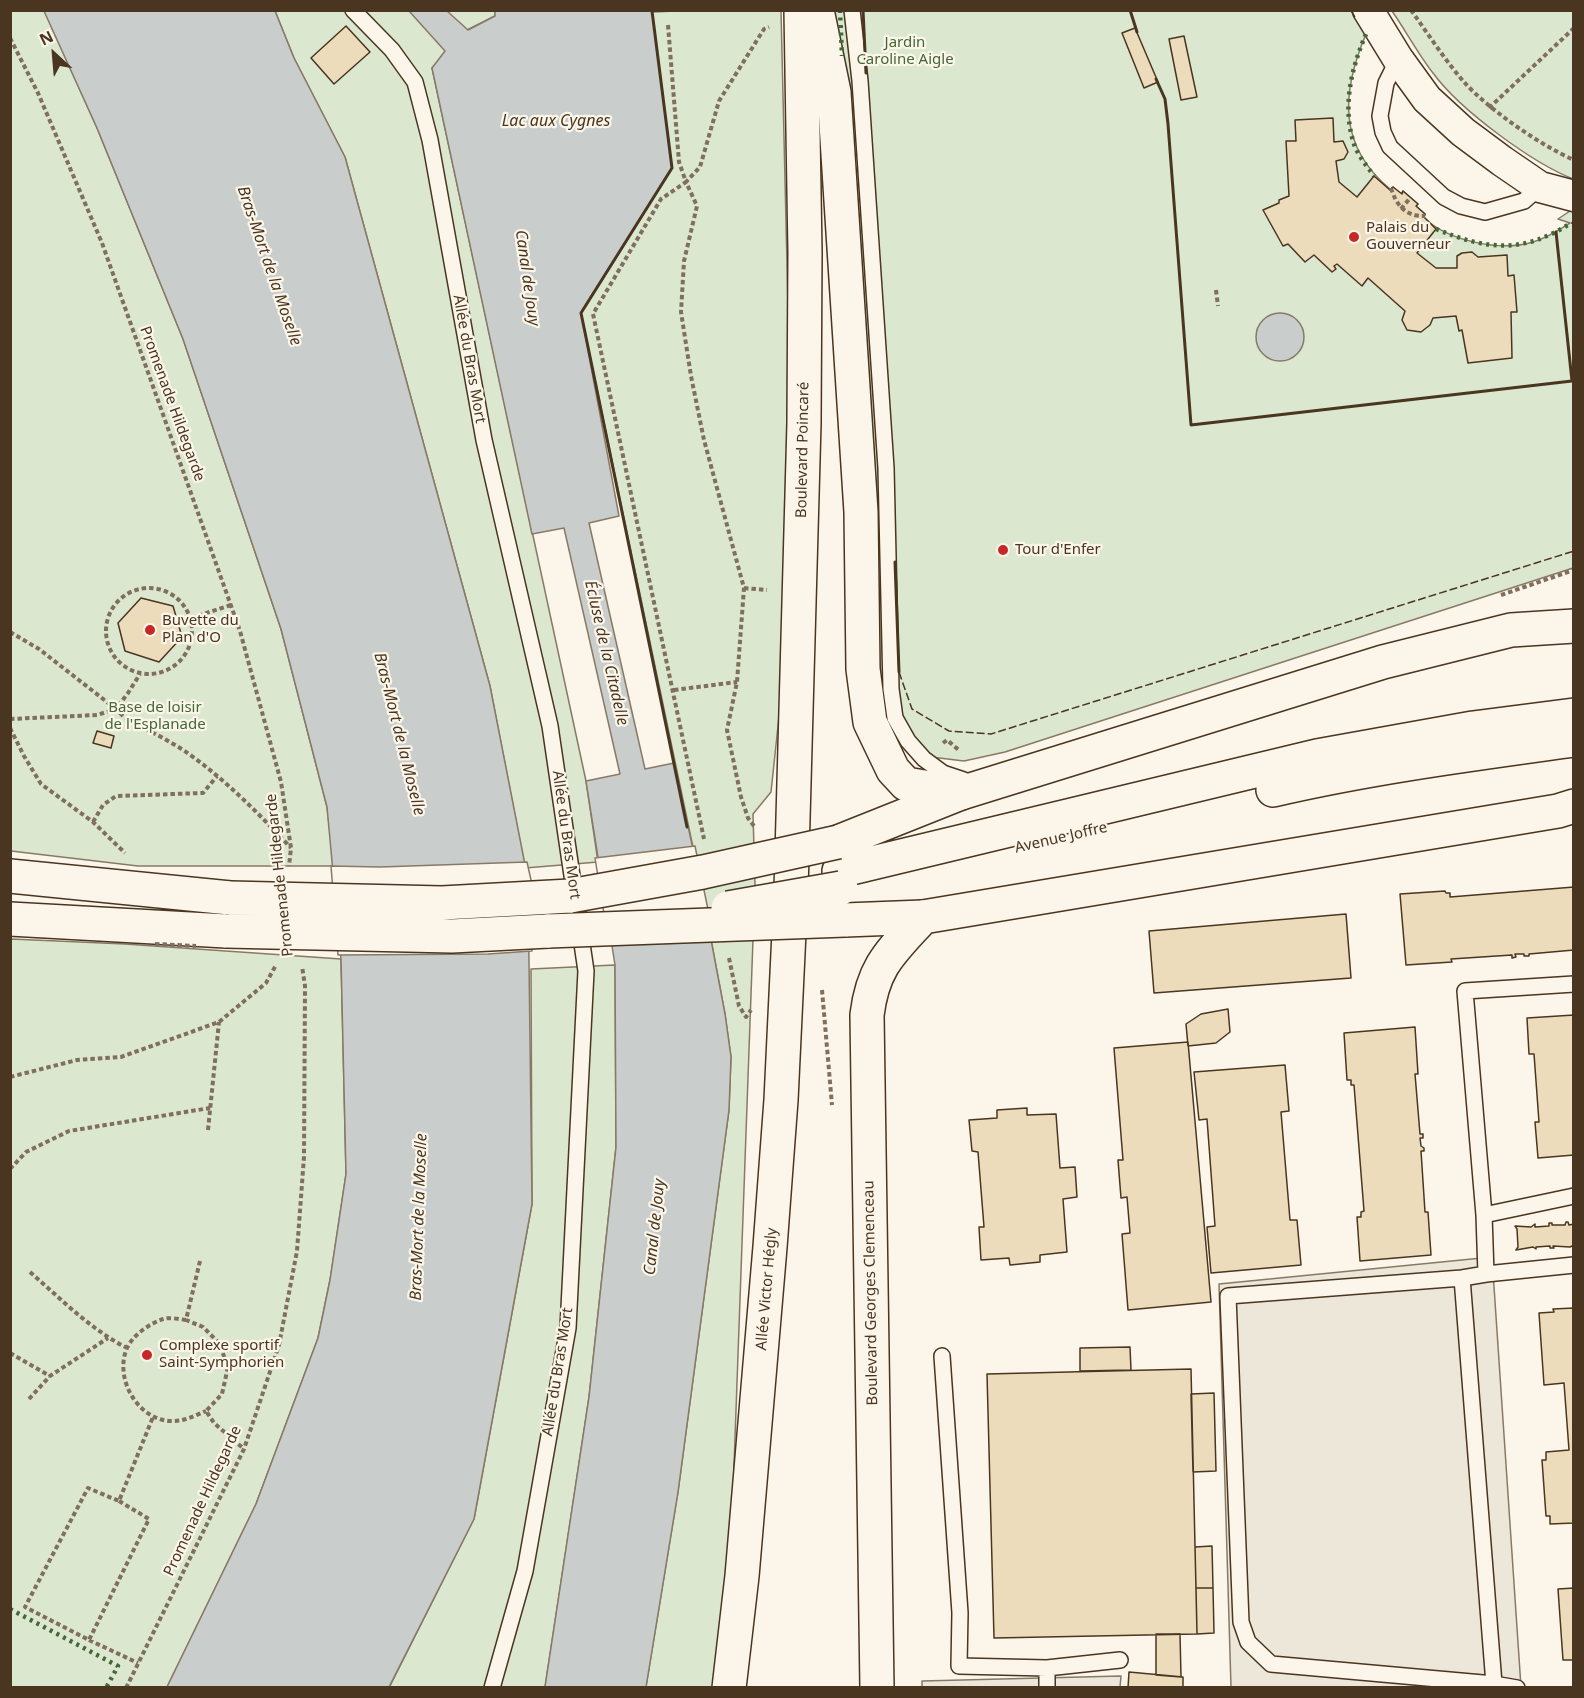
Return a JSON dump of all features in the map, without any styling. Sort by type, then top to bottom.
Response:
[{"type":"main road","points":[[817,10],[834,92],[861,512],[863,669],[870,723],[893,770],[906,784],[974,790]]},
{"type":"main road","name":"Boulevard Poincaré","points":[[787,18],[806,254],[791,890]]},
{"type":"main road","points":[[10,876],[230,898],[442,903],[570,896],[704,872],[839,867],[974,790],[1383,662],[1511,630],[1574,602]]},
{"type":"main road","points":[[1511,630],[1566,631]]},
{"type":"main road","name":"Avenue Joffre","points":[[548,932],[695,913],[839,867],[1317,756],[1473,728],[1574,715]]},
{"type":"main road","name":"Avenue Joffre","points":[[839,867],[1311,781],[1574,740]]},
{"type":"main road","points":[[10,919],[226,931],[452,936],[923,917],[1568,810]]},
{"type":"main road","name":"Allée Victor Hégly","points":[[729,1688],[742,1576],[770,1247],[781,1100],[791,890]]},
{"type":"main road","name":"Boulevard Georges Clemenceau","points":[[877,1688],[867,1015],[874,980],[883,961],[894,946],[923,917]]},
{"type":"street","points":[[1368,10],[1398,59],[1427,99],[1463,132],[1540,187],[1574,196]]},
{"type":"lane","name":"Allée du Bras Mort","points":[[353,10],[392,50],[415,82],[430,140],[484,440],[550,726],[586,971],[568,1328],[525,1571],[492,1688]]},
{"type":"lane","points":[[852,10],[860,81],[886,468],[891,689],[895,718],[908,741],[924,759],[943,773],[974,790]]},
{"type":"lane","points":[[1398,59],[1386,83],[1380,116],[1383,132],[1390,147],[1444,197],[1461,206],[1485,212],[1524,201],[1540,187]]},
{"type":"lane","points":[[1486,1274],[1484,1215],[1465,991],[1574,984]]},
{"type":"lane","points":[[1484,1215],[1574,1196]]},
{"type":"lane","points":[[1517,1688],[1271,1664],[1248,1642],[1241,1622],[1228,1296],[1462,1278],[1574,1265]]},
{"type":"lane","points":[[1462,1278],[1494,1684]]},
{"type":"lane","points":[[942,1356],[960,1613],[959,1666],[1047,1668],[1120,1660]]},
{"type":"lane","points":[[1047,1668],[1047,1688]]},
{"type":"path","points":[[1411,10],[1465,83],[1491,106],[1531,135],[1574,160]]},
{"type":"path","points":[[705,842],[593,314],[661,199],[686,182],[700,167],[719,100],[764,29],[787,18]]},
{"type":"path","points":[[668,26],[679,162],[697,206],[684,261],[681,312],[704,440],[744,588],[736,682],[727,730],[741,797],[748,818],[759,832]]},
{"type":"path","points":[[1463,132],[1574,28]]},
{"type":"path","name":"Promenade Hildegarde","points":[[10,38],[38,93],[102,243],[231,605],[281,782],[291,848],[290,875]]},
{"type":"path","points":[[1392,188],[1394,198],[1401,209],[1416,216],[1425,216]]},
{"type":"path","points":[[1401,209],[1410,197]]},
{"type":"path","points":[[1216,290],[1218,306]]},
{"type":"path","points":[[744,588],[772,590]]},
{"type":"path","points":[[158,589],[172,594],[184,604],[191,618],[193,631],[191,644],[186,656],[166,672],[153,675],[140,674],[126,668],[114,658],[107,644],[105,630],[109,615],[117,602],[136,590],[158,589]]},
{"type":"path","points":[[191,618],[231,605]]},
{"type":"path","points":[[10,632],[39,649],[124,717],[187,753],[217,776],[246,800],[291,848]]},
{"type":"path","points":[[10,719],[97,715],[116,709],[140,674]]},
{"type":"path","points":[[674,690],[736,682]]},
{"type":"path","points":[[10,728],[41,784],[93,822],[133,861]]},
{"type":"path","points":[[93,822],[103,805],[116,796],[203,793],[217,776]]},
{"type":"path","points":[[286,870],[298,870]]},
{"type":"path","points":[[727,947],[739,1006],[746,1017],[755,1004]]},
{"type":"path","name":"Promenade Hildegarde","points":[[126,1688],[244,1449],[279,1345],[297,1251],[303,1157],[305,986],[301,957]]},
{"type":"path","points":[[10,1077],[77,1060],[121,1057],[219,1022],[267,983],[276,964]]},
{"type":"path","points":[[821,982],[833,1109]]},
{"type":"path","points":[[208,1130],[219,1022]]},
{"type":"path","points":[[10,1169],[27,1152],[69,1131],[210,1108]]},
{"type":"path","points":[[186,1320],[200,1261]]},
{"type":"path","points":[[30,1272],[108,1338],[127,1347]]},
{"type":"path","points":[[164,1318],[186,1320],[203,1327],[219,1343],[228,1367],[222,1394],[206,1412],[186,1420],[169,1421],[153,1417],[141,1408],[128,1390],[123,1369],[127,1347],[142,1330],[164,1318]]},
{"type":"path","points":[[28,1399],[50,1376],[108,1338]]},
{"type":"path","points":[[10,1353],[50,1376]]},
{"type":"path","points":[[206,1412],[244,1449]]},
{"type":"path","points":[[119,1501],[153,1417]]},
{"type":"path","points":[[89,1640],[149,1520],[119,1501],[88,1488],[25,1607],[89,1640],[138,1663]]},
{"type":"green space","name":"Base de loisir de l'Esplanade","points":[[44,10],[97,128],[183,339],[281,629],[327,807],[334,866],[138,866],[11,851],[10,11]]},
{"type":"green space","points":[[275,11],[495,11],[495,16],[467,30],[432,68],[586,781],[598,862],[525,868],[490,686],[345,157],[294,58]]},
{"type":"green space","points":[[652,11],[781,11],[793,519],[780,707],[771,792],[753,814],[755,884],[726,1687],[646,1687],[678,1492],[729,1110],[731,1057],[699,876],[581,313],[672,168]]},
{"type":"green space","name":"Jardin Caroline Aigle","points":[[821,11],[1351,11],[1366,34],[1352,77],[1349,98],[1349,118],[1353,137],[1361,155],[1373,172],[1390,189],[1393,187],[1401,194],[1403,191],[1418,204],[1416,206],[1425,214],[1424,218],[1447,233],[1491,245],[1520,245],[1553,234],[1570,223],[1558,219],[1573,209],[1573,568],[1005,752],[964,761],[931,757],[897,742],[875,710]]},
{"type":"green space","points":[[1392,11],[1573,11],[1573,179],[1517,148],[1460,103],[1428,66]]},
{"type":"green space","name":"Complexe sportif Saint-Symphorien","points":[[11,939],[125,944],[341,959],[346,1174],[330,1280],[318,1338],[256,1504],[167,1687],[11,1687]]},
{"type":"green space","points":[[615,965],[616,1147],[589,1397],[545,1687],[389,1688],[474,1519],[532,1204],[531,969]]},
{"type":"shaded area","points":[[1492,1257],[1521,1687],[1231,1687],[1219,1284]]},
{"type":"shaded area","points":[[1121,1676],[1120,1687],[922,1688],[922,1681]]},
{"type":"water","name":"Bras-Mort de la Moselle","points":[[44,11],[275,11],[294,58],[345,157],[490,686],[528,880],[532,1204],[474,1519],[389,1687],[167,1687],[256,1504],[318,1338],[330,1280],[346,1174],[341,959],[327,807],[281,629],[183,339],[97,128]]},
{"type":"water","points":[[409,11],[447,11],[468,30],[495,16],[495,11],[652,11],[672,168],[581,313],[619,516],[589,523],[645,769],[674,763],[699,876],[731,1057],[729,1110],[678,1492],[646,1687],[545,1687],[589,1397],[616,1147],[615,965],[586,781],[620,774],[564,528],[532,534],[432,68],[445,51]]},
{"type":"water","points":[[1275,313],[1285,313],[1297,320],[1304,332],[1304,342],[1297,354],[1285,361],[1275,361],[1260,350],[1256,342],[1256,332],[1267,317]]},
{"type":"pier","points":[[695,846],[714,939],[609,945],[595,858]]},
{"type":"pier","points":[[527,862],[531,880],[532,951],[488,954],[338,955],[331,866],[380,867]]},
{"type":"building","points":[[346,26],[370,52],[334,84],[311,58]]},
{"type":"building","points":[[1135,28],[1158,82],[1144,88],[1122,33]]},
{"type":"building","points":[[1184,36],[1197,97],[1181,100],[1169,39]]},
{"type":"building","name":"Palais du Gouverneur","points":[[1333,118],[1334,142],[1343,141],[1348,152],[1344,159],[1336,161],[1339,182],[1357,197],[1374,176],[1390,190],[1393,187],[1402,194],[1403,191],[1418,204],[1416,206],[1436,229],[1417,253],[1436,268],[1457,268],[1457,256],[1462,253],[1472,252],[1478,257],[1507,255],[1508,276],[1514,275],[1517,312],[1511,312],[1512,358],[1468,363],[1462,330],[1459,331],[1456,316],[1433,318],[1430,325],[1421,332],[1407,330],[1402,320],[1405,311],[1368,278],[1362,286],[1337,264],[1334,266],[1336,269],[1332,272],[1314,255],[1305,262],[1288,244],[1283,246],[1263,210],[1289,196],[1286,141],[1296,141],[1295,120]]},
{"type":"building","name":"Buvette du Plan d'O","points":[[141,598],[173,606],[182,637],[159,662],[125,651],[118,623]]},
{"type":"building","points":[[97,731],[114,736],[111,748],[93,743]]},
{"type":"building","points":[[1574,887],[1574,950],[1529,954],[1529,956],[1515,954],[1516,957],[1512,958],[1512,955],[1451,959],[1452,962],[1406,965],[1400,894],[1445,891],[1450,893],[1450,897]]},
{"type":"building","points":[[1346,914],[1351,978],[1154,993],[1149,931]]},
{"type":"building","points":[[1228,1009],[1230,1032],[1216,1043],[1188,1046],[1186,1024],[1201,1014]]},
{"type":"building","points":[[1574,1015],[1574,1155],[1538,1158],[1535,1122],[1539,1122],[1534,1054],[1529,1054],[1527,1018]]},
{"type":"building","points":[[1415,1027],[1418,1074],[1415,1074],[1420,1134],[1423,1134],[1423,1138],[1420,1138],[1421,1146],[1424,1148],[1424,1151],[1421,1151],[1425,1212],[1428,1212],[1431,1255],[1360,1261],[1357,1217],[1361,1217],[1361,1212],[1364,1211],[1354,1085],[1351,1085],[1351,1080],[1347,1080],[1344,1033]]},
{"type":"building","points":[[1188,1042],[1211,1302],[1128,1310],[1122,1234],[1130,1233],[1127,1197],[1121,1198],[1118,1160],[1123,1160],[1114,1048]]},
{"type":"building","points":[[1285,1065],[1289,1111],[1281,1112],[1290,1220],[1297,1220],[1301,1265],[1211,1273],[1207,1227],[1215,1226],[1207,1119],[1199,1120],[1194,1072]]},
{"type":"building","points":[[1027,1108],[1027,1115],[1056,1114],[1060,1168],[1075,1167],[1077,1197],[1063,1199],[1067,1252],[1040,1255],[1040,1262],[1010,1265],[1009,1258],[981,1260],[979,1227],[984,1227],[978,1152],[972,1151],[969,1120],[997,1118],[997,1110]]},
{"type":"building","points":[[1566,1222],[1569,1225],[1574,1224],[1574,1245],[1516,1250],[1518,1247],[1515,1226],[1531,1227],[1535,1224],[1535,1227],[1549,1226],[1549,1223],[1565,1225]]},
{"type":"building","points":[[1574,1308],[1574,1523],[1550,1524],[1550,1516],[1546,1516],[1542,1460],[1546,1460],[1546,1452],[1569,1450],[1564,1383],[1544,1385],[1539,1313],[1554,1312],[1553,1309]]},
{"type":"building","points":[[1130,1347],[1131,1370],[1080,1371],[1080,1348]]},
{"type":"building","points":[[1191,1369],[1197,1634],[994,1638],[987,1374]]},
{"type":"building","points":[[1214,1393],[1216,1471],[1193,1472],[1191,1394]]},
{"type":"building","points":[[1212,1546],[1213,1588],[1196,1588],[1195,1547]]},
{"type":"building","points":[[1196,1588],[1213,1588],[1214,1633],[1197,1634]]},
{"type":"building","points":[[1574,1588],[1574,1660],[1563,1660],[1558,1589]]},
{"type":"building","points":[[1156,1634],[1180,1634],[1181,1677],[1156,1675]]},
{"type":"building","points":[[1129,1672],[1183,1677],[1183,1688],[1128,1688]]},
{"type":"hedge","points":[[840,10],[842,56]]},
{"type":"hedge","points":[[1366,34],[1352,74],[1349,116],[1350,130],[1356,148],[1374,176]]},
{"type":"hedge","points":[[1436,229],[1488,245],[1505,246],[1537,240],[1571,223]]},
{"type":"hedge","points":[[10,1609],[118,1666],[106,1688]]},
{"type":"fence","points":[[1351,10],[1356,19]]},
{"type":"fence","points":[[899,672],[912,709],[949,731],[991,734],[1574,551]]},
{"type":"wall","points":[[652,11],[688,10]]},
{"type":"wall","points":[[863,10],[866,73]]},
{"type":"wall","points":[[1130,10],[1137,32]]},
{"type":"wall","points":[[652,11],[672,168],[581,313],[687,827]]},
{"type":"wall","points":[[1156,79],[1165,99],[1168,124],[1191,425],[1572,381],[1556,232]]},
{"type":"wall","points":[[895,562],[899,672]]},
{"type":"place","name":"Palais du Gouverneur","points":[[1354,237]]},
{"type":"place","name":"Tour d'Enfer","points":[[1003,550]]},
{"type":"place","name":"Buvette du Plan d'O","points":[[150,630]]},
{"type":"place","name":"Complexe sportif Saint-Symphorien","points":[[147,1355]]},
{"type":"water label","name":"Lac aux Cygnes","points":[[556,121]]},
{"type":"water label","name":"Canal de Jouy","points":[[527,278]]},
{"type":"water label","name":"Écluse de la Citadelle","points":[[606,653]]},
{"type":"water label","name":"Canal de Jouy","points":[[655,1227]]}]
